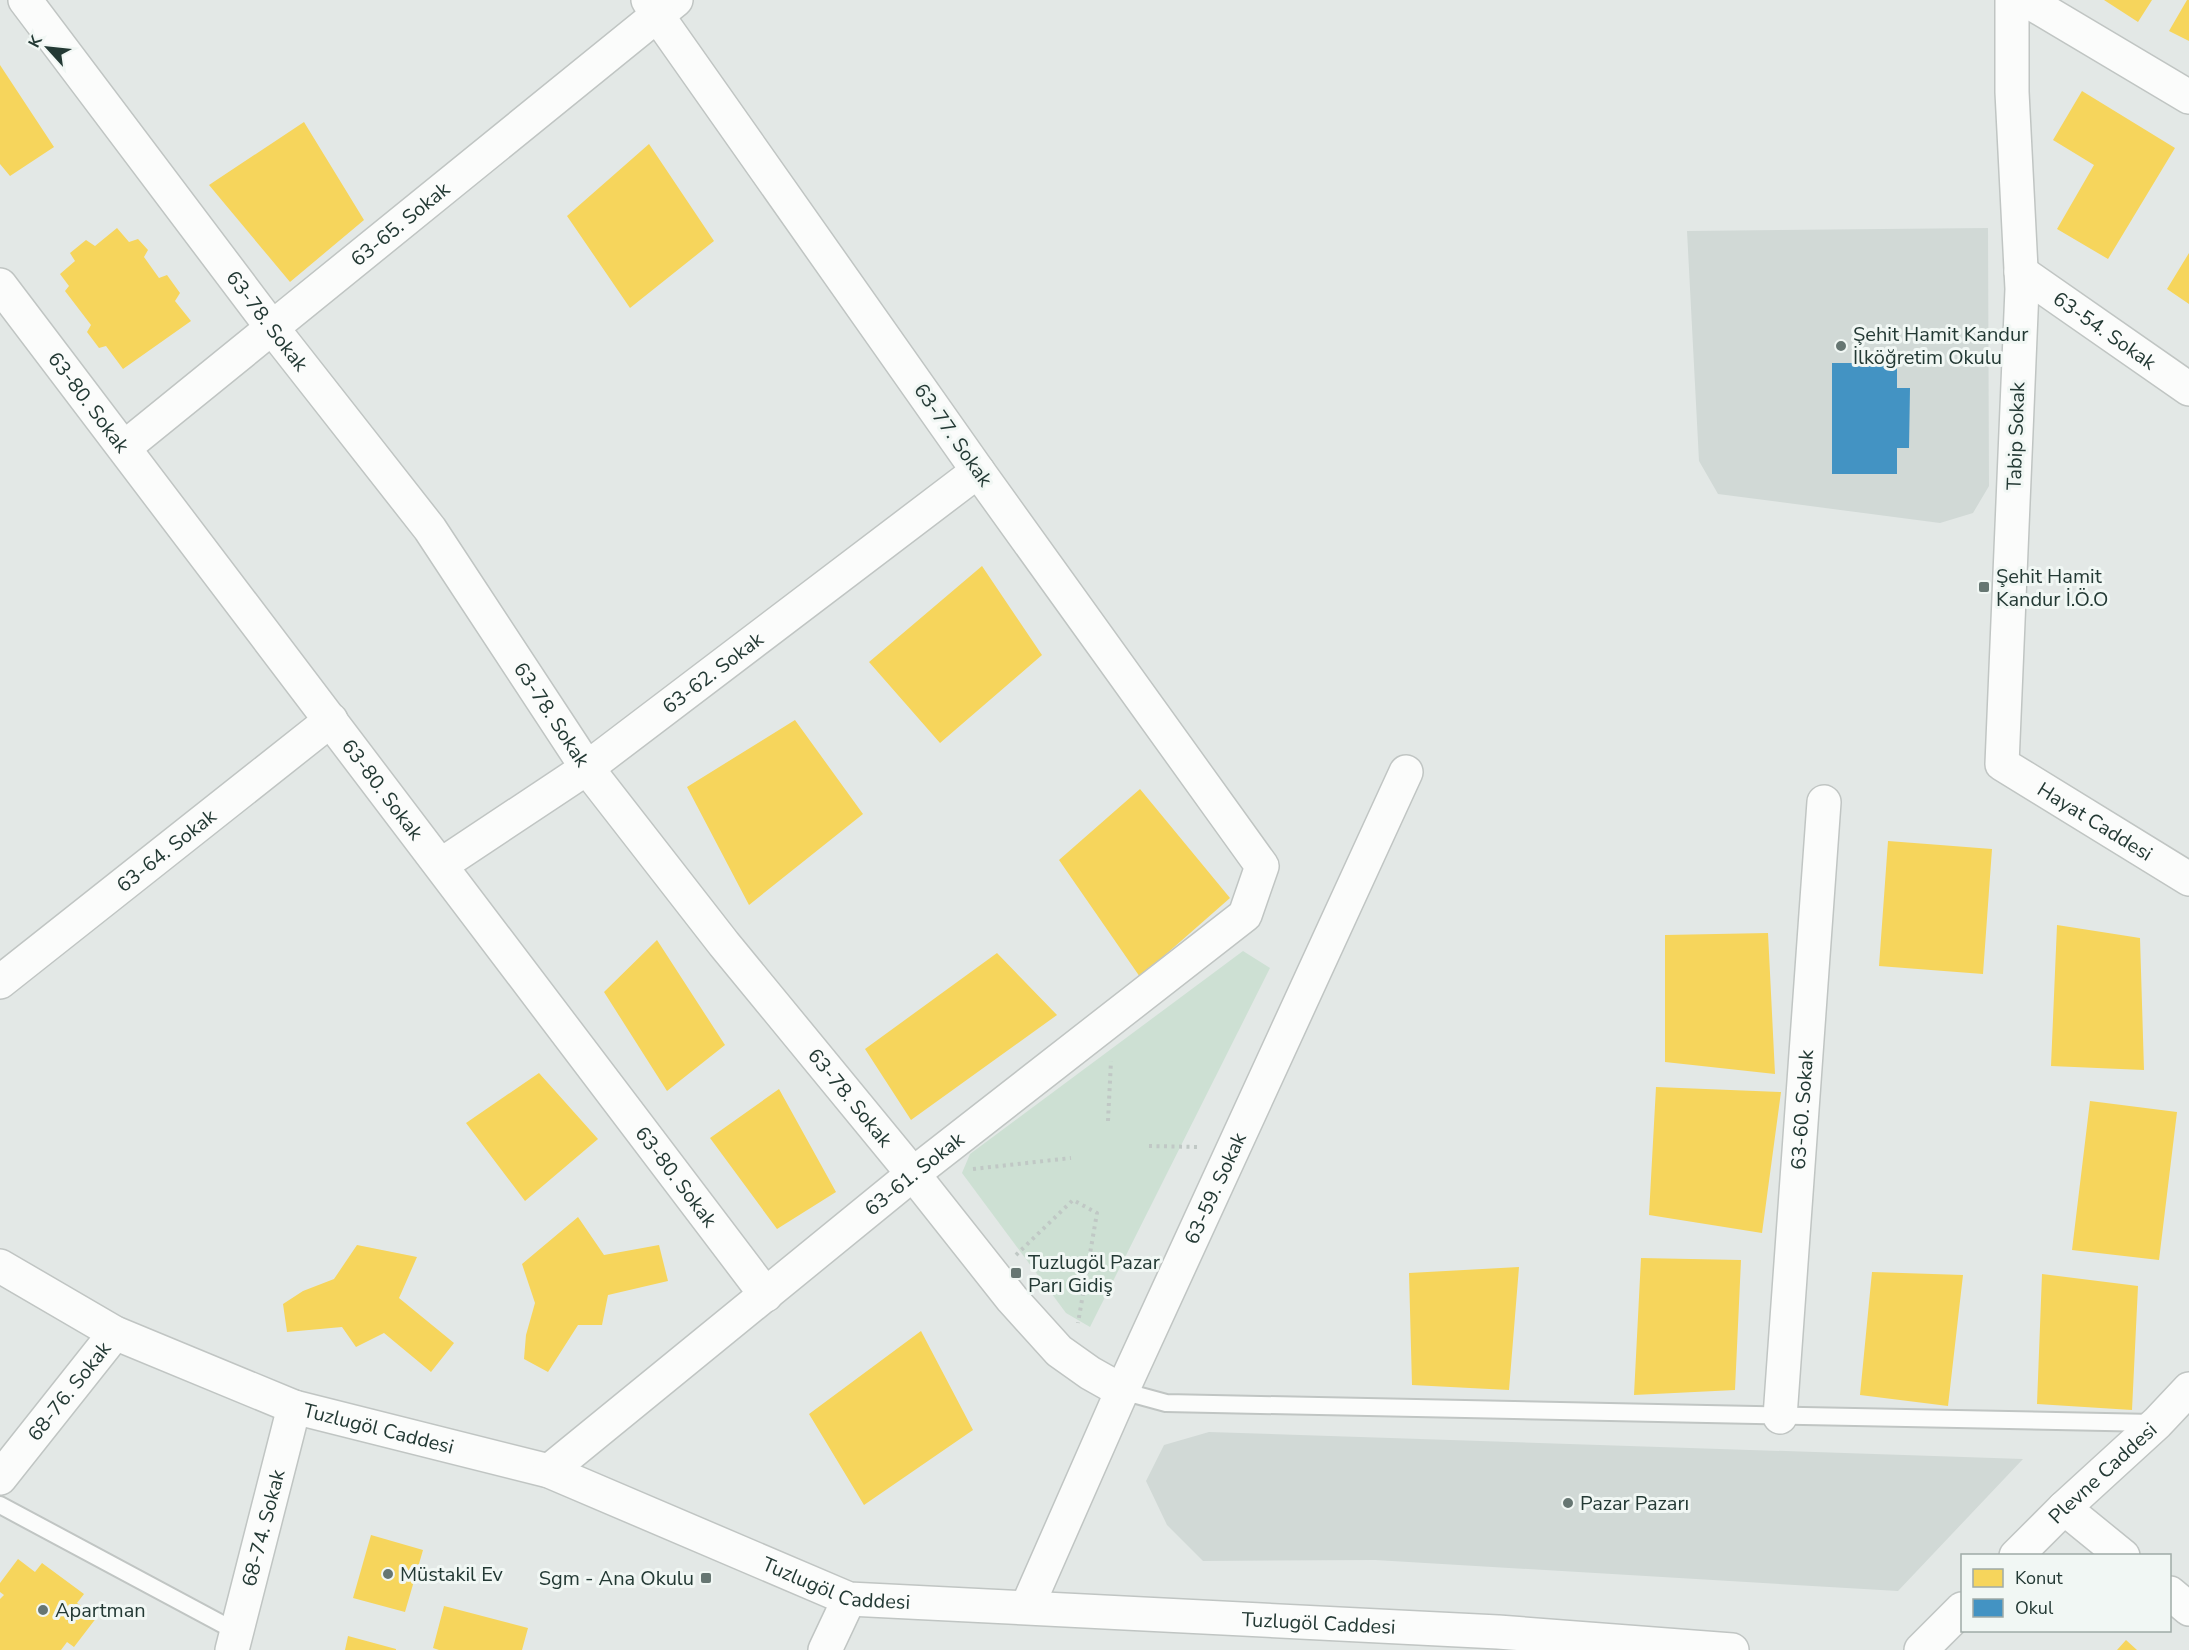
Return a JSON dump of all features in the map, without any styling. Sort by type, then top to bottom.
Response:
[{"type":"street","name":"63-78. Sokak","points":[[25,0],[273,328],[430,529],[587,768],[724,944],[917,1171],[1011,1299],[1059,1351],[1122,1391]]},
{"type":"street","name":"Tabip Sokak","points":[[2002,764],[2021,272],[2012,92],[2012,0]]},
{"type":"street","points":[[2026,0],[2189,97]]},
{"type":"street","name":"63-65. Sokak","points":[[125,447],[273,328],[660,5]]},
{"type":"street","name":"63-77. Sokak","points":[[660,5],[978,471],[1262,866]]},
{"type":"street","name":"63-54. Sokak","points":[[2021,272],[2189,389]]},
{"type":"street","name":"63-80. Sokak","points":[[0,285],[766,1295]]},
{"type":"street","name":"63-62. Sokak","points":[[441,865],[587,768],[978,471]]},
{"type":"street","name":"63-64. Sokak","points":[[0,982],[331,720]]},
{"type":"street","name":"Hayat Caddesi","points":[[2002,764],[2189,879]]},
{"type":"street","name":"63-59. Sokak","points":[[1027,1606],[1122,1391],[1406,772]]},
{"type":"street","name":"63-60. Sokak","points":[[1780,1417],[1824,802]]},
{"type":"street","name":"63-61. Sokak","points":[[549,1471],[917,1171],[1245,915],[1262,866]]},
{"type":"street","name":"Tuzlugöl Caddesi","points":[[0,1266],[115,1333],[294,1407],[549,1471],[849,1599],[1027,1606],[1495,1641],[1732,1650]]},
{"type":"street","name":"68-76. Sokak","points":[[0,1478],[115,1333]]},
{"type":"street","name":"Plevne Caddesi","points":[[2018,1554],[2064,1508],[2157,1423],[2189,1389]]},
{"type":"street","name":"68-74. Sokak","points":[[234,1641],[294,1407]]},
{"type":"street","points":[[2064,1508],[2121,1554]]},
{"type":"street","points":[[2171,1595],[2189,1609]]},
{"type":"street","points":[[825,1650],[849,1599]]},
{"type":"street","points":[[1921,1650],[1961,1610]]},
{"type":"lane","points":[[1122,1391],[1166,1403],[2157,1423]]},
{"type":"lane","points":[[0,1505],[234,1641]]},
{"type":"path","points":[[1108,1121],[1113,1018]]},
{"type":"path","points":[[1149,1146],[1234,1147]]},
{"type":"path","points":[[917,1171],[974,1169],[1071,1158]]},
{"type":"path","points":[[994,1276],[1073,1200],[1097,1213],[1072,1360]]},
{"type":"shaded area","name":"Şehit Hamit Kandur İlköğretim Okulu","points":[[1988,228],[1989,486],[1973,513],[1940,523],[1718,494],[1699,461],[1687,231]]},
{"type":"shaded area","name":"Pazar Pazarı","points":[[1209,1432],[2023,1459],[1898,1591],[1375,1560],[1203,1561],[1167,1525],[1146,1481],[1164,1445]]},
{"type":"green space","points":[[1243,951],[1270,968],[1090,1327],[1066,1313],[962,1173],[970,1154]]},
{"type":"building: Konut","points":[[2104,0],[2152,0],[2138,22]]},
{"type":"building: Konut","points":[[2189,0],[2189,41],[2169,31]]},
{"type":"building: Konut","points":[[0,65],[54,147],[10,176],[0,164]]},
{"type":"building: Konut","points":[[2082,91],[2175,148],[2108,259],[2057,229],[2094,165],[2053,140]]},
{"type":"building: Konut","points":[[304,122],[364,220],[290,282],[209,185]]},
{"type":"building: Konut","points":[[649,144],[714,241],[630,308],[567,216]]},
{"type":"building: Konut","points":[[117,228],[129,242],[138,239],[148,250],[144,257],[159,278],[167,275],[180,293],[175,301],[191,321],[123,369],[106,346],[99,348],[87,332],[91,325],[65,291],[69,286],[60,274],[75,261],[70,253],[86,240],[95,246]]},
{"type":"building: Konut","points":[[2189,253],[2189,304],[2167,289]]},
{"type":"building: Konut","points":[[982,566],[1042,655],[940,743],[869,662]]},
{"type":"building: Konut","points":[[795,720],[863,814],[749,905],[687,787]]},
{"type":"building: Konut","points":[[1140,789],[1230,898],[1140,977],[1059,860]]},
{"type":"building: Konut","points":[[1888,841],[1992,849],[1983,974],[1879,966]]},
{"type":"building: Konut","points":[[2057,925],[2140,938],[2144,1070],[2051,1066]]},
{"type":"building: Konut","points":[[1768,933],[1775,1074],[1665,1062],[1665,935]]},
{"type":"building: Konut","points":[[657,940],[725,1045],[667,1091],[604,992]]},
{"type":"building: Konut","points":[[997,953],[1057,1015],[911,1120],[865,1049]]},
{"type":"building: Konut","points":[[539,1073],[598,1139],[525,1201],[466,1123]]},
{"type":"building: Konut","points":[[1656,1087],[1781,1092],[1762,1233],[1649,1215]]},
{"type":"building: Konut","points":[[779,1089],[836,1192],[777,1229],[710,1138]]},
{"type":"building: Konut","points":[[2090,1101],[2177,1112],[2159,1260],[2072,1250]]},
{"type":"building: Konut","points":[[578,1217],[604,1255],[659,1245],[668,1281],[608,1295],[602,1325],[578,1325],[548,1372],[524,1359],[526,1335],[535,1303],[522,1264]]},
{"type":"building: Konut","points":[[357,1245],[417,1257],[399,1298],[454,1343],[431,1372],[384,1333],[356,1347],[342,1327],[287,1332],[283,1304],[303,1291],[334,1279]]},
{"type":"building: Konut","points":[[1641,1258],[1741,1260],[1735,1390],[1634,1395]]},
{"type":"building: Konut","points":[[1519,1267],[1509,1390],[1412,1385],[1409,1273]]},
{"type":"building: Konut","points":[[1872,1272],[1963,1275],[1948,1406],[1860,1395]]},
{"type":"building: Konut","points":[[2042,1274],[2138,1286],[2132,1410],[2037,1404]]},
{"type":"building: Konut","points":[[921,1331],[973,1430],[864,1505],[809,1414]]},
{"type":"building: Konut","name":"Müstakil Ev","points":[[371,1535],[423,1550],[405,1612],[353,1598]]},
{"type":"building: Konut","name":"Apartman","points":[[18,1559],[35,1572],[42,1563],[84,1594],[77,1603],[97,1617],[74,1647],[67,1642],[61,1650],[0,1650],[0,1599],[4,1595],[0,1592],[0,1583]]},
{"type":"building: Konut","name":"Müstakil Ev","points":[[444,1606],[528,1628],[522,1650],[439,1650],[433,1648]]},
{"type":"building: Konut","points":[[348,1636],[396,1649],[396,1650],[345,1650]]},
{"type":"building: Konut","points":[[2126,1640],[2137,1650],[2117,1650]]},
{"type":"building: Okul","points":[[1832,363],[1897,363],[1897,388],[1910,388],[1909,448],[1897,448],[1897,474],[1832,474]]},
{"type":"place","name":"Şehit Hamit Kandur İlköğretim Okulu","points":[[1841,346]]},
{"type":"place","name":"Şehit Hamit Kandur İ.Ö.O","points":[[1984,587]]},
{"type":"place","name":"Tuzlugöl Pazar Parı Gidiş","points":[[1016,1273]]},
{"type":"place","name":"Pazar Pazarı","points":[[1568,1503]]},
{"type":"place","name":"Müstakil Ev","points":[[388,1574]]},
{"type":"place","name":"Sgm - Ana Okulu","points":[[706,1578]]},
{"type":"place","name":"Apartman","points":[[43,1610]]}]
